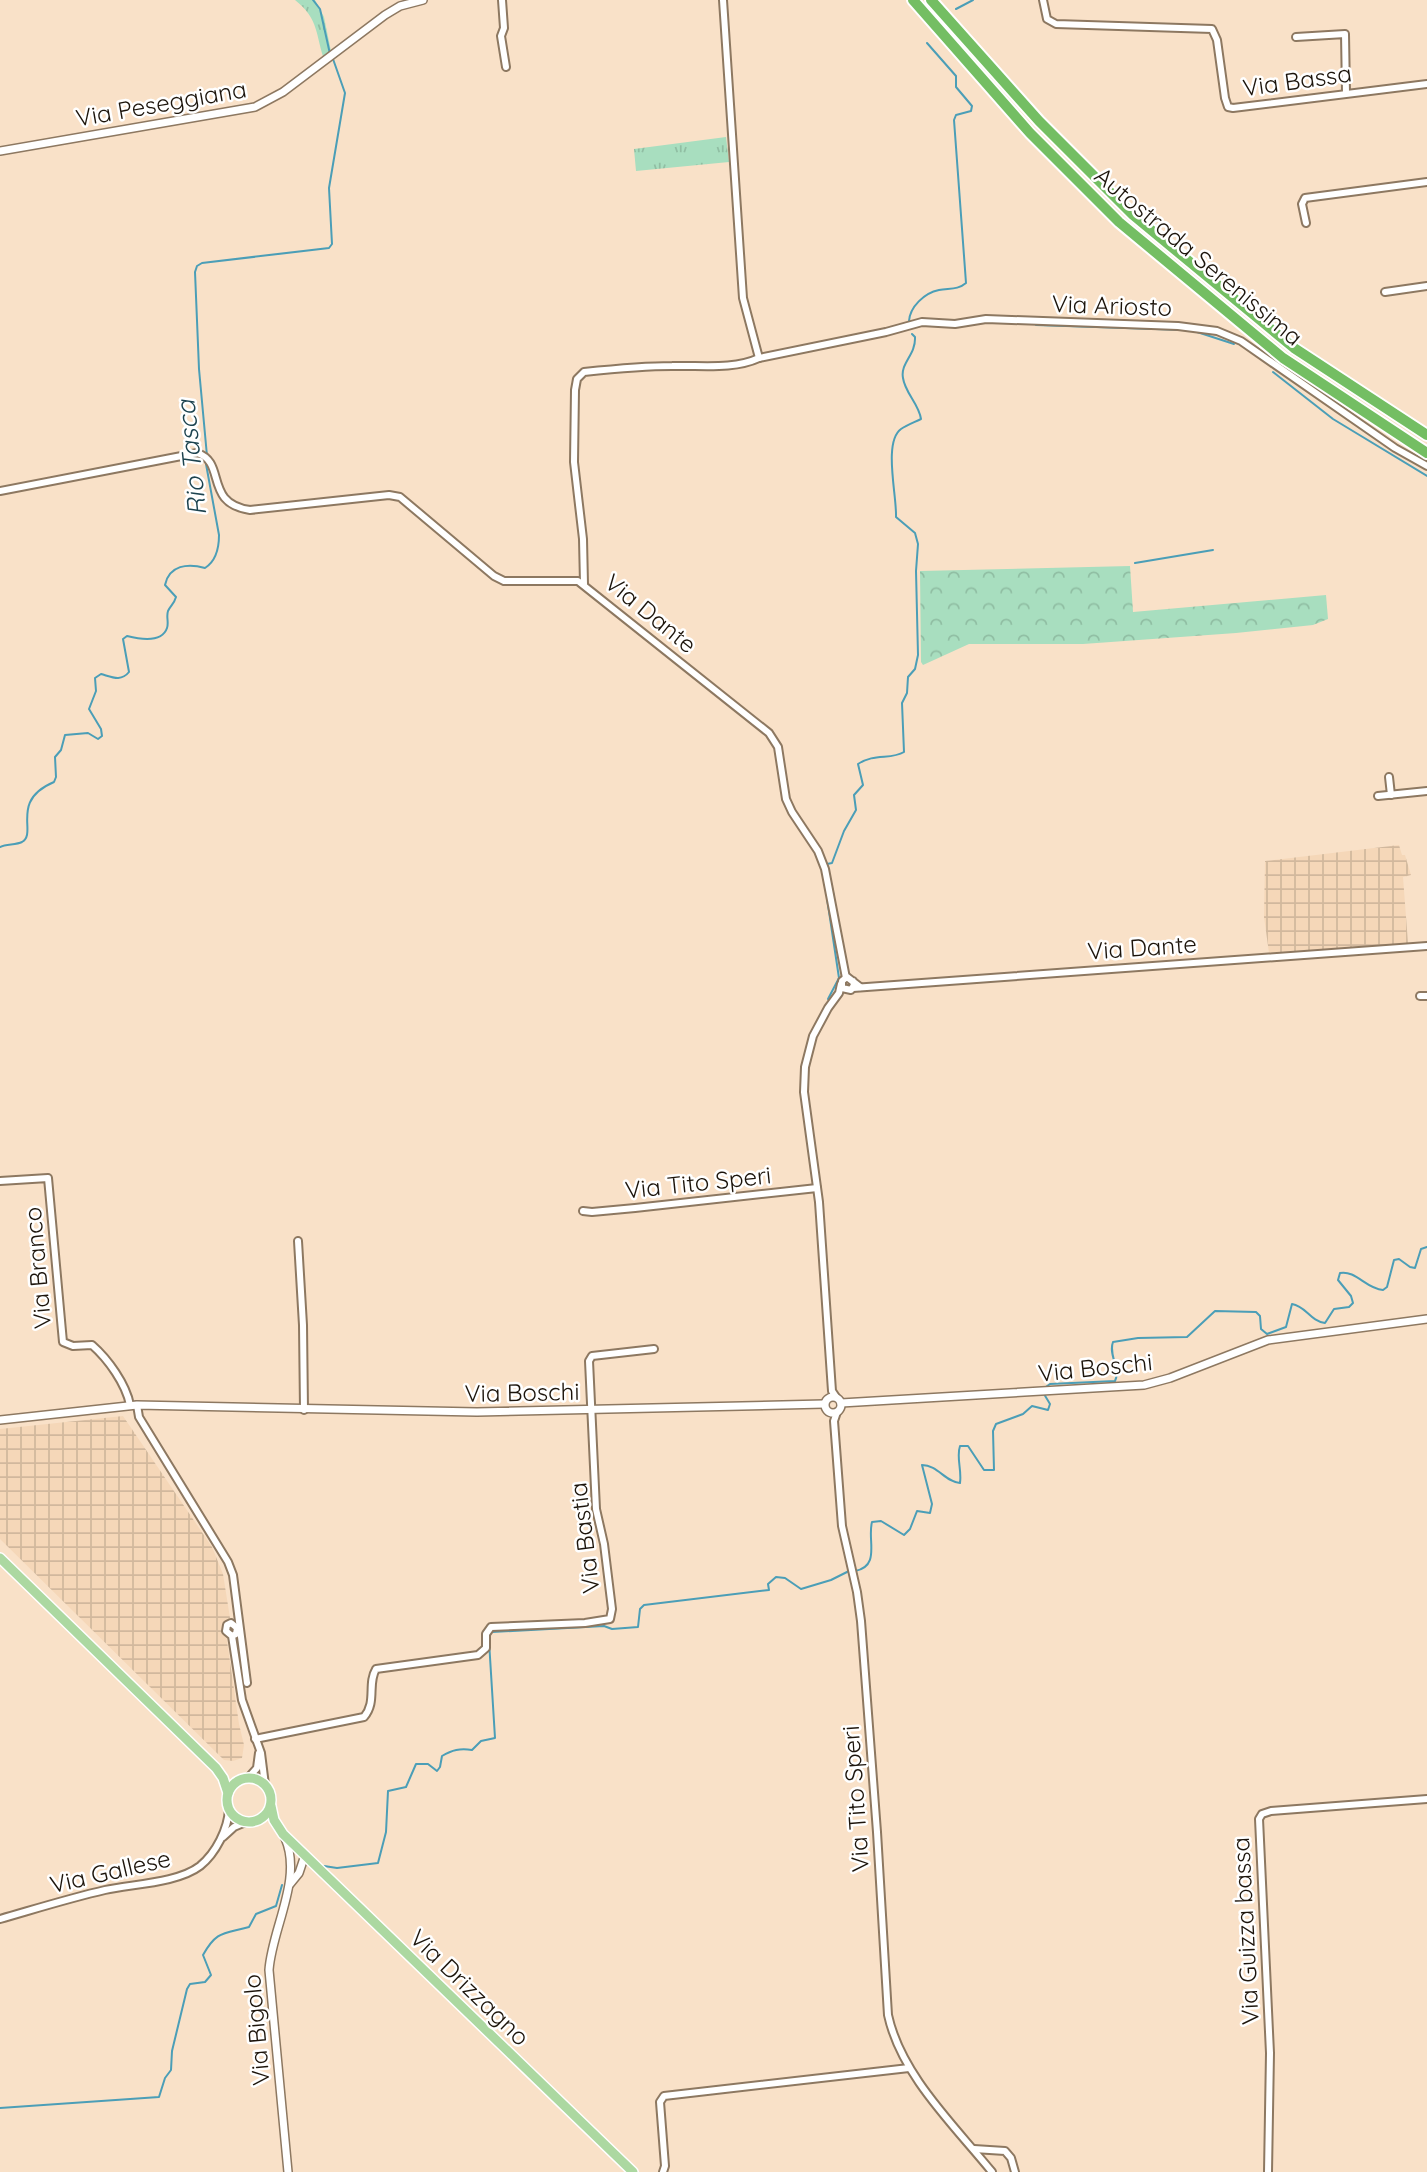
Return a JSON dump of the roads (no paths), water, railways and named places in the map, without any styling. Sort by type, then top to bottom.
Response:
[{"type":"highway","name":"Autostrada Serenissima","points":[[913,0],[1030,133],[1119,222],[1283,358],[1427,453]]},
{"type":"highway","name":"Autostrada Serenissima","points":[[931,0],[1039,121],[1133,215],[1294,348],[1427,435]]},
{"type":"main road","points":[[0,1558],[216,1768],[228,1793],[229,1809],[239,1820],[251,1821],[268,1812],[271,1806],[270,1791],[265,1784],[254,1778],[233,1777],[216,1768]]},
{"type":"main road","points":[[228,1793],[231,1787],[245,1778]]},
{"type":"main road","name":"Via Drizzagno","points":[[271,1806],[282,1832],[633,2172]]},
{"type":"main road","name":"Via Drizzagno","points":[[251,1821],[282,1832]]},
{"type":"street","name":"Via Peseggiana","points":[[0,150],[255,107],[283,92],[385,15],[406,2],[423,0]]},
{"type":"street","points":[[502,0],[504,28],[501,36],[506,67]]},
{"type":"street","points":[[723,0],[743,298],[759,358]]},
{"type":"street","name":"Via Bassa","points":[[1043,0],[1047,19],[1056,24],[1212,29],[1217,40],[1228,107],[1427,84]]},
{"type":"street","points":[[1296,37],[1345,34],[1346,93]]},
{"type":"street","points":[[1306,223],[1302,204],[1305,198],[1427,182]]},
{"type":"street","points":[[1385,292],[1427,286]]},
{"type":"street","name":"Via Ariosto","points":[[584,584],[583,539],[574,462],[575,390],[577,379],[584,372],[628,367],[739,364],[922,322],[955,324],[986,319],[1206,328],[1241,341],[1395,448],[1427,466]]},
{"type":"street","name":"Via Dante","points":[[0,491],[193,453],[206,458],[221,494],[236,508],[250,510],[389,495],[400,497],[494,576],[504,581],[562,579],[584,584],[769,733],[778,747],[786,799],[818,851],[825,869],[852,985],[1427,946]]},
{"type":"street","points":[[1390,777],[1391,795]]},
{"type":"street","points":[[1378,796],[1427,791]]},
{"type":"street","points":[[839,993],[841,984],[852,985]]},
{"type":"street","points":[[833,1412],[817,1188],[806,1115],[805,1067],[813,1036],[828,1008],[839,993],[852,985]]},
{"type":"street","name":"Via Branco","points":[[0,1181],[48,1178],[63,1342],[73,1346],[92,1345],[107,1358],[151,1438],[228,1562],[233,1575],[247,1683]]},
{"type":"street","name":"Via Tito Speri","points":[[583,1210],[592,1212],[624,1209],[817,1188]]},
{"type":"street","points":[[298,1241],[304,1410]]},
{"type":"street","name":"Via Boschi","points":[[0,1420],[134,1405],[477,1412],[1039,1393],[1144,1385],[1170,1378],[1268,1340],[1427,1319]]},
{"type":"street","points":[[590,1410],[588,1370],[592,1356],[654,1349]]},
{"type":"street","points":[[832,1398],[833,1412]]},
{"type":"street","name":"Via Bastia","points":[[255,1739],[364,1717],[372,1704],[373,1674],[376,1668],[478,1655],[486,1648],[486,1634],[491,1627],[585,1623],[610,1619],[612,1609],[604,1544],[596,1509],[596,1473],[590,1410]]},
{"type":"street","name":"Via Tito Speri","points":[[833,1412],[842,1526],[861,1621],[888,2015],[892,2034],[909,2068],[992,2172]]},
{"type":"street","points":[[232,1636],[242,1700],[263,1760],[265,1784]]},
{"type":"street","points":[[245,1778],[257,1768],[258,1748]]},
{"type":"street","name":"Via Guizza bassa","points":[[1268,2172],[1270,2053],[1259,1819],[1262,1814],[1271,1811],[1427,1799]]},
{"type":"street","name":"Via Gallese","points":[[218,1844],[229,1820],[229,1809]]},
{"type":"street","name":"Via Gallese","points":[[0,1919],[81,1896],[188,1872],[209,1857],[234,1827],[251,1821]]},
{"type":"street","name":"Via Bigolo","points":[[282,1832],[291,1854],[288,1887],[273,1941],[269,1970],[288,2172]]},
{"type":"street","name":"Via Bigolo","points":[[288,1887],[299,1873],[305,1855]]},
{"type":"street","points":[[299,1873],[313,1868],[320,1869]]},
{"type":"street","points":[[663,2172],[665,2166],[660,2102],[664,2096],[909,2068]]},
{"type":"street","points":[[974,2149],[1005,2151],[1011,2158],[1015,2172]]},
{"type":"waterway","name":"Rio Tasca","points":[[313,0],[320,9],[330,54]]},
{"type":"waterway","points":[[956,9],[973,0]]},
{"type":"waterway","points":[[909,321],[912,311],[923,297],[966,283],[954,120],[956,115],[971,111],[972,106],[956,87],[956,76],[927,43]]},
{"type":"waterway","name":"Rio Tasca","points":[[207,456],[199,369],[195,272],[197,266],[202,263],[329,248],[332,244],[329,188],[345,93],[333,59]]},
{"type":"waterway","points":[[1036,325],[1185,330]]},
{"type":"waterway","points":[[1194,331],[1234,344]]},
{"type":"waterway","points":[[834,897],[827,864],[832,863],[844,831],[856,810],[854,795],[863,785],[858,764],[904,752],[902,703],[907,693],[908,677],[915,669],[918,655],[918,544],[915,533],[896,517],[892,470],[896,436],[901,429],[921,419],[903,378],[904,368],[915,343],[912,334]]},
{"type":"waterway","points":[[1273,372],[1333,419],[1427,476]]},
{"type":"waterway","name":"Rio Tasca","points":[[0,847],[20,843],[26,838],[28,807],[40,790],[54,782],[55,757],[61,750],[65,735],[88,733],[98,739],[102,736],[101,729],[89,709],[96,691],[95,678],[101,674],[120,678],[129,672],[123,639],[127,636],[150,639],[164,633],[168,626],[168,611],[176,597],[165,585],[167,578],[180,567],[205,568],[214,558],[219,535],[206,464]]},
{"type":"waterway","points":[[1135,563],[1213,550]]},
{"type":"waterway","points":[[827,898],[839,978],[828,999]]},
{"type":"waterway","points":[[1043,1389],[1050,1384],[1115,1381],[1117,1372],[1112,1352],[1113,1342],[1138,1338],[1187,1337],[1215,1311],[1256,1312],[1260,1316],[1261,1329],[1267,1334],[1286,1327],[1292,1304],[1325,1323],[1334,1309],[1349,1307],[1353,1303],[1351,1296],[1338,1280],[1340,1273],[1351,1274],[1383,1290],[1387,1287],[1394,1260],[1399,1259],[1415,1268],[1421,1249],[1427,1247]]},
{"type":"waterway","points":[[855,1571],[868,1564],[872,1522],[881,1521],[904,1535],[910,1529],[917,1511],[930,1513],[932,1504],[922,1465],[960,1483],[959,1450],[960,1446],[968,1446],[984,1470],[994,1470],[993,1431],[996,1424],[1023,1414],[1032,1406],[1048,1410],[1050,1404],[1044,1394]]},
{"type":"waterway","points":[[492,1632],[604,1626],[612,1629],[638,1627],[640,1609],[644,1605],[769,1590],[768,1584],[776,1577],[785,1578],[801,1589],[831,1580],[849,1571]]},
{"type":"waterway","points":[[324,1866],[337,1868],[378,1863],[386,1832],[388,1791],[406,1787],[416,1764],[428,1764],[437,1771],[442,1756],[449,1752],[472,1750],[481,1741],[495,1738],[489,1641]]},
{"type":"waterway","points":[[0,2108],[159,2097],[165,2078],[171,2070],[172,2051],[187,1989],[190,1984],[205,1982],[211,1975],[203,1955],[217,1937],[249,1927],[256,1914],[276,1906],[282,1885]]}]
